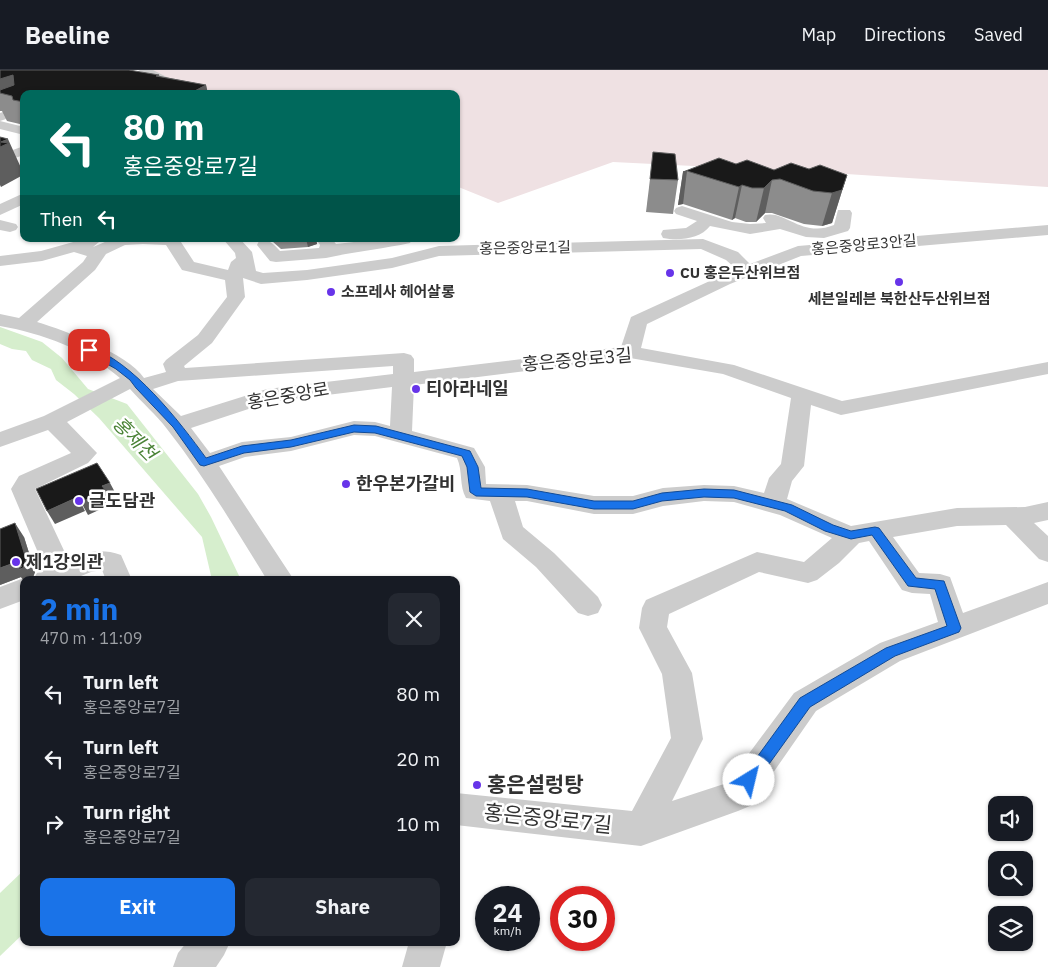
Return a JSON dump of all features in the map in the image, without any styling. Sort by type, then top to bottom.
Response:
[{"type":"street","points":[[144,70],[186,90]]},
{"type":"street","points":[[0,104],[8,109],[15,109]]},
{"type":"street","points":[[0,125],[20,130]]},
{"type":"street","points":[[0,139],[20,131]]},
{"type":"street","points":[[1,191],[20,196]]},
{"type":"street","points":[[0,210],[20,199]]},
{"type":"street","points":[[682,211],[739,228],[766,228],[776,225],[770,213],[790,229],[806,233],[832,233],[842,228],[844,213]]},
{"type":"street","points":[[483,249],[491,234],[688,234],[702,227],[707,219]]},
{"type":"street","name":"홍은중앙로3안길","points":[[630,352],[638,321],[724,280],[798,251],[1048,230]]},
{"type":"street","name":"홍은중앙로1길","points":[[237,246],[248,274],[261,278],[307,275],[392,263],[439,250],[689,241],[716,248],[732,256],[748,271]]},
{"type":"street","points":[[0,254],[37,242]]},
{"type":"street","points":[[0,254],[42,256],[76,247],[81,250],[116,242]]},
{"type":"street","points":[[171,242],[188,266],[234,277]]},
{"type":"street","points":[[265,246],[276,257],[326,253],[325,244],[365,247],[389,242]]},
{"type":"street","points":[[23,325],[90,266],[99,246]]},
{"type":"street","points":[[177,375],[173,364],[205,339],[236,297],[234,277],[237,246]]},
{"type":"street","points":[[0,320],[50,333],[89,350],[120,367],[176,424],[232,503],[278,576]]},
{"type":"street","name":"홍은중앙로3길","points":[[403,379],[630,352],[727,369],[841,408],[1048,368]]},
{"type":"street","points":[[0,440],[54,420],[134,382],[177,375],[404,359],[401,436]]},
{"type":"street","name":"홍은중앙로","points":[[176,424],[267,396],[403,379]]},
{"type":"street","points":[[773,504],[781,478],[792,466],[802,395]]},
{"type":"street","points":[[54,420],[85,453],[80,458],[27,482],[23,489],[54,576]]},
{"type":"street","points":[[204,463],[242,450],[291,444],[354,428],[376,429],[466,453],[473,467],[476,492],[527,493],[594,505],[633,505],[662,497],[704,493],[734,494],[788,508],[829,528],[863,533],[957,517],[1012,516],[1048,511]]},
{"type":"street","points":[[500,493],[512,532],[545,560],[588,605]]},
{"type":"street","points":[[1012,516],[1048,552]]},
{"type":"street","points":[[863,533],[912,583],[940,584],[954,628]]},
{"type":"street","points":[[641,829],[687,739],[677,673],[652,628],[656,608],[756,562],[808,573],[863,533]]},
{"type":"street","points":[[56,576],[93,561],[104,559],[112,562],[117,576]]},
{"type":"street","name":"홍은중앙로7길","points":[[460,809],[641,829],[738,796],[805,702],[890,652],[1048,593]]},
{"type":"street","points":[[192,967],[209,946]]},
{"type":"street","points":[[421,967],[427,946]]},
{"type":"shaded area","points":[[150,70],[1048,70],[1048,187],[815,172],[613,162],[498,203],[460,188],[460,90],[194,90]]},
{"type":"water","name":"홍제천","points":[[0,327],[42,342],[62,358],[88,389],[127,404],[198,494],[239,576],[211,576],[202,537],[99,418],[56,380],[51,369],[32,360],[26,351],[12,349],[0,344]]},
{"type":"water","points":[[20,874],[20,937],[0,956],[0,893]]},
{"type":"building","points":[[0,70],[129,70],[206,85],[197,90],[20,90],[20,101],[13,100],[12,96],[0,93],[0,90],[14,85],[13,75],[0,79]]},
{"type":"building","points":[[0,137],[8,139],[1,142],[9,143],[0,147]]},
{"type":"building","points":[[653,152],[675,154],[678,180],[650,179]]},
{"type":"building","points":[[719,158],[736,164],[747,160],[774,170],[791,163],[809,169],[820,165],[847,175],[842,190],[832,193],[813,191],[780,179],[772,180],[764,188],[752,188],[742,185],[739,187],[687,171],[683,172]]},
{"type":"building","points":[[97,463],[110,483],[102,486],[106,491],[81,502],[78,497],[47,511],[36,489]]},
{"type":"building","points":[[15,523],[26,559],[23,568],[17,570],[22,566],[14,563],[0,568],[0,529]]},
{"type":"place","name":"CU 홍은두산위브점","points":[[670,273]]},
{"type":"place","name":"세븐일레븐 북한산두산위브점","points":[[899,282]]},
{"type":"place","name":"소프레사 헤어살롱","points":[[331,292]]},
{"type":"place","name":"티아라네일","points":[[416,389]]},
{"type":"place","name":"한우본가갈비","points":[[346,484]]},
{"type":"place","name":"글도담관","points":[[79,501]]},
{"type":"place","name":"제1강의관","points":[[16,562]]},
{"type":"place","name":"홍은설렁탕","points":[[477,785]]},
{"type":"route","points":[[89,350],[120,367],[134,379],[176,424],[204,463],[242,450],[291,444],[354,428],[376,429],[466,453],[473,467],[476,492],[527,493],[594,505],[633,505],[662,497],[704,493],[734,494],[788,508],[829,528],[851,535],[875,531],[912,583],[940,584],[954,628],[890,652],[805,702],[749,780]]}]
